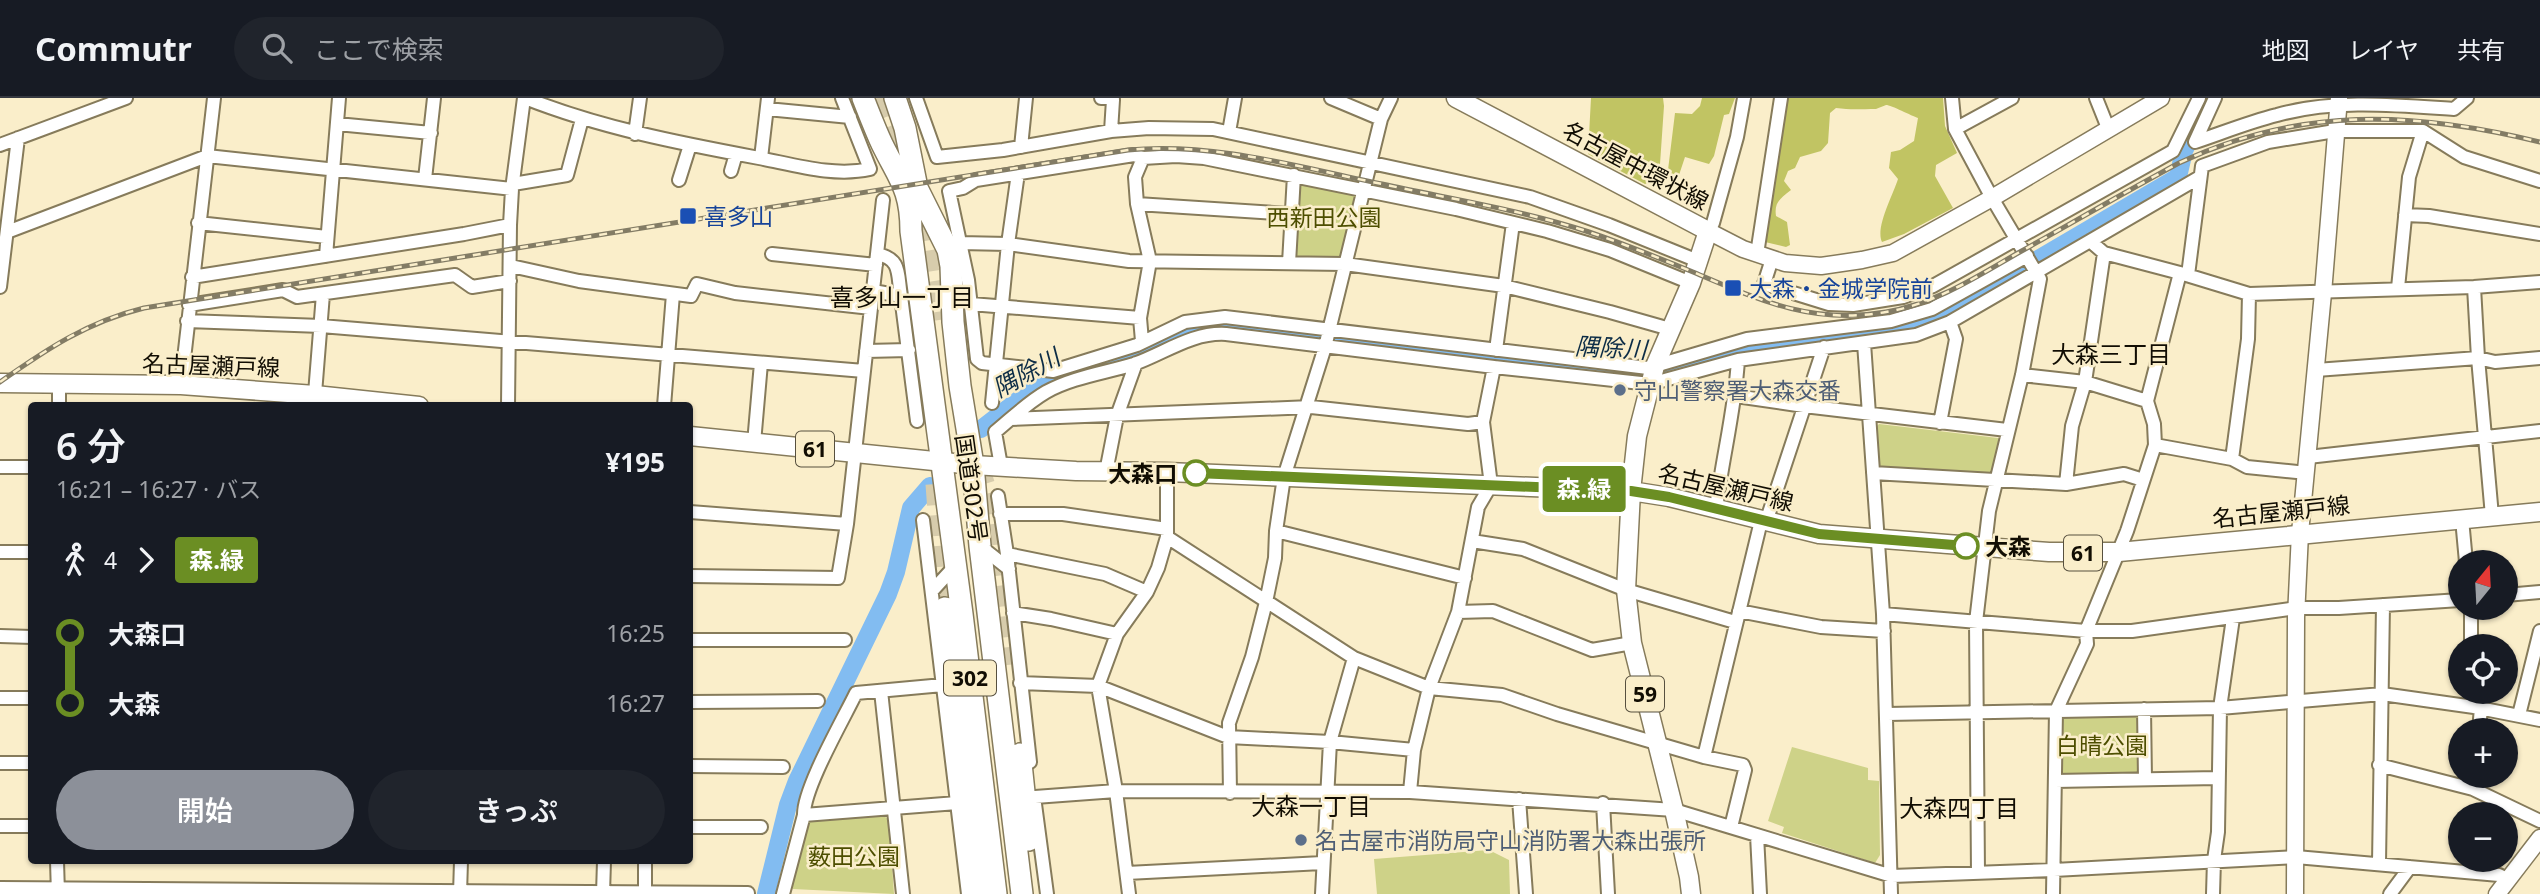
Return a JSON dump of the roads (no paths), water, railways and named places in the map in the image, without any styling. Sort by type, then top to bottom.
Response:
[{"type":"highway","name":"国道302号","points":[[863,98],[909,200],[922,374],[941,462],[956,565],[996,894]]},
{"type":"highway","name":"国道302号","points":[[895,98],[905,128],[917,188],[948,250],[951,266],[956,349],[973,465],[980,546],[1023,894]]},
{"type":"highway","points":[[945,608],[981,894]]},
{"type":"highway","points":[[1008,665],[1026,804],[1033,894]]},
{"type":"main road","name":"名古屋中環状線","points":[[1456,98],[1708,231],[1691,283],[1652,375],[1637,436],[1626,590],[1632,643],[1674,810],[1691,894]]},
{"type":"main road","name":"名古屋瀬戸線","points":[[0,383],[181,384],[350,402]]},
{"type":"main road","name":"名古屋瀬戸線","points":[[693,436],[973,465],[1631,491],[1652,493],[1819,534],[2060,552],[2119,552],[2540,512]]},
{"type":"street","points":[[0,145],[126,98]]},
{"type":"street","points":[[181,384],[214,98]]},
{"type":"street","points":[[326,256],[339,98]]},
{"type":"street","points":[[425,180],[435,98]]},
{"type":"street","points":[[508,402],[512,186],[524,98],[635,134],[826,171],[870,169],[866,165],[842,98]]},
{"type":"street","points":[[635,134],[640,98]]},
{"type":"street","points":[[916,98],[937,157],[1111,131],[1188,127],[1229,132],[1530,197],[1698,261]]},
{"type":"street","points":[[1021,146],[1026,98]]},
{"type":"street","points":[[1219,98],[1235,100],[1229,132]]},
{"type":"street","points":[[1331,98],[1381,119]]},
{"type":"street","points":[[1230,793],[1229,723],[1252,657],[1266,602],[1275,558],[1284,477],[1325,347],[1381,119],[1391,98]]},
{"type":"street","points":[[1744,98],[1733,150],[1713,223],[1708,231],[1785,263],[1821,266],[1893,253],[2161,98]]},
{"type":"street","points":[[1781,98],[1764,284],[1829,304],[1853,305],[1903,298],[1933,286],[2173,151],[2199,98]]},
{"type":"street","points":[[1952,98],[1955,129],[2040,279],[2022,375],[1989,511],[1976,622],[1979,873]]},
{"type":"street","points":[[1955,129],[2012,98]]},
{"type":"street","points":[[2096,98],[2108,128]]},
{"type":"street","points":[[2215,98],[2195,142],[2277,114],[2339,101],[2454,109],[2467,98]]},
{"type":"street","points":[[1109,99],[1111,131]]},
{"type":"street","points":[[2295,894],[2300,533],[2339,101]]},
{"type":"street","points":[[761,159],[767,104],[850,117]]},
{"type":"street","points":[[7,232],[207,156],[425,180],[512,186],[567,175],[582,119]]},
{"type":"street","points":[[337,124],[431,133]]},
{"type":"street","points":[[2053,894],[2056,711],[2087,644],[2086,631],[2119,552],[2155,445],[2154,424],[2147,401],[2184,274],[2202,166],[2267,142],[2335,131],[2423,131],[2463,157],[2540,181]]},
{"type":"street","points":[[2398,288],[2409,177],[2423,131]]},
{"type":"street","points":[[0,287],[18,138]]},
{"type":"street","points":[[678,180],[690,145]]},
{"type":"street","points":[[731,171],[736,154]]},
{"type":"street","points":[[1691,283],[1580,240],[1456,209],[1204,158],[1143,158],[1134,155],[976,180],[962,188],[949,191],[971,304],[978,359],[982,363],[1053,371],[1098,359],[1185,322],[1225,317],[1617,366],[1652,375],[1747,339],[1891,321],[1932,309],[2031,263],[2090,241],[2200,177]]},
{"type":"street","points":[[1142,341],[1140,318],[1150,261],[1137,204],[1135,177],[1143,158]]},
{"type":"street","points":[[866,165],[883,161]]},
{"type":"street","points":[[992,403],[1018,173]]},
{"type":"street","points":[[1289,263],[1294,176]]},
{"type":"street","points":[[693,576],[838,578],[847,524],[883,200]]},
{"type":"street","points":[[1137,204],[1290,214]]},
{"type":"street","points":[[2405,215],[2429,216],[2540,234]]},
{"type":"street","points":[[198,223],[327,237]]},
{"type":"street","points":[[1496,350],[1513,223]]},
{"type":"street","points":[[192,277],[510,225]]},
{"type":"street","points":[[2090,241],[2104,253],[2249,294],[2540,282]]},
{"type":"street","points":[[960,243],[1008,244],[1129,261],[1345,264],[1504,286],[1670,329]]},
{"type":"street","points":[[2066,484],[2072,426],[2085,382],[2104,253]]},
{"type":"street","points":[[772,254],[877,259],[892,257],[909,350],[922,374],[918,421]]},
{"type":"street","points":[[1001,466],[995,432],[1027,404],[1055,388],[1136,363],[1187,340],[1219,334],[1493,367],[1652,375],[1824,346],[1916,335],[1950,322],[2031,263]]},
{"type":"street","points":[[511,266],[579,281],[673,294],[691,296],[697,284],[734,293],[871,308]]},
{"type":"street","points":[[189,305],[283,290],[298,298],[455,275],[472,287],[510,281]]},
{"type":"street","points":[[2474,286],[2477,358],[2492,516]]},
{"type":"street","points":[[873,291],[901,296]]},
{"type":"street","points":[[315,400],[323,294]]},
{"type":"street","points":[[664,402],[673,294]]},
{"type":"street","points":[[2232,459],[2248,339],[2249,294]]},
{"type":"street","points":[[971,304],[1140,318]]},
{"type":"street","points":[[187,321],[321,326],[864,371]]},
{"type":"street","points":[[1940,423],[1956,339],[1950,322]]},
{"type":"street","points":[[1864,343],[1884,631],[1891,894]]},
{"type":"street","points":[[1704,757],[1737,617],[1764,522],[1824,346]]},
{"type":"street","points":[[866,351],[909,350]]},
{"type":"street","points":[[2316,370],[2477,358],[2495,362],[2540,358]]},
{"type":"street","points":[[1716,509],[1722,460],[1736,396],[1738,360]]},
{"type":"street","points":[[754,443],[761,363]]},
{"type":"street","points":[[1106,472],[1118,416],[1136,363]]},
{"type":"street","points":[[1410,792],[1414,750],[1429,688],[1458,612],[1478,507],[1491,485],[1483,422],[1493,367]]},
{"type":"street","points":[[2022,375],[2085,382],[2147,401]]},
{"type":"street","points":[[59,385],[59,402]]},
{"type":"street","points":[[1736,396],[1804,407],[2007,430]]},
{"type":"street","points":[[1011,419],[1306,408],[1468,424],[1483,422]]},
{"type":"street","points":[[2155,445],[2232,459],[2247,467],[2308,465],[2540,431]]},
{"type":"street","points":[[0,467],[28,467]]},
{"type":"street","points":[[1129,894],[1116,791],[1098,686],[1117,634],[1147,592],[1158,569],[1167,533],[1167,472]]},
{"type":"street","points":[[1873,473],[2066,484],[2124,474],[2143,480]]},
{"type":"street","points":[[998,496],[1047,894]]},
{"type":"street","points":[[693,512],[847,524]]},
{"type":"street","points":[[1000,514],[1063,514],[1167,533],[1266,602],[1354,658],[1429,688],[1502,695],[1704,757],[1743,765],[1745,770],[1731,827]]},
{"type":"street","points":[[2462,519],[2465,550]]},
{"type":"street","points":[[923,520],[968,894]]},
{"type":"street","points":[[1276,531],[1465,578]]},
{"type":"street","points":[[1472,541],[1523,550],[1626,590],[1737,617],[1821,628],[1884,631]]},
{"type":"street","points":[[980,546],[1009,569]]},
{"type":"street","points":[[0,552],[28,552]]},
{"type":"street","points":[[1007,554],[1105,574],[1147,592]]},
{"type":"street","points":[[932,591],[956,565]]},
{"type":"street","points":[[2518,594],[2540,592]]},
{"type":"street","points":[[1883,614],[2086,631],[2132,631],[2297,608],[2448,601]]},
{"type":"street","points":[[2379,863],[2383,605]]},
{"type":"street","points":[[1458,612],[1493,611],[1592,650],[1632,643]]},
{"type":"street","points":[[1013,613],[1117,634]]},
{"type":"street","points":[[2213,894],[2218,832],[2220,708],[2233,618]]},
{"type":"street","points":[[2519,715],[2540,631]]},
{"type":"street","points":[[0,636],[28,636]]},
{"type":"street","points":[[693,640],[845,640]]},
{"type":"street","points":[[1322,894],[1330,742],[1354,658]]},
{"type":"street","points":[[1020,682],[1098,686],[1228,737],[1330,742],[1414,750]]},
{"type":"street","points":[[797,894],[783,894],[804,815],[803,806],[856,693],[943,685]]},
{"type":"street","points":[[881,691],[903,894]]},
{"type":"street","points":[[1887,714],[2220,708],[2382,694],[2540,720]]},
{"type":"street","points":[[0,698],[28,698]]},
{"type":"street","points":[[693,702],[818,701]]},
{"type":"street","points":[[2477,704],[2478,718]]},
{"type":"street","points":[[2144,709],[2145,779]]},
{"type":"street","points":[[0,763],[28,763]]},
{"type":"street","points":[[2379,765],[2473,789],[2540,821]]},
{"type":"street","points":[[693,766],[783,767]]},
{"type":"street","points":[[2055,781],[2217,778]]},
{"type":"street","points":[[1035,797],[1116,791],[1326,791],[1410,792],[1603,803],[1674,810],[1892,876],[2296,857],[2499,875],[2510,887]]},
{"type":"street","points":[[1519,799],[1526,894]]},
{"type":"street","points":[[804,815],[957,803]]},
{"type":"street","points":[[1603,803],[1608,894]]},
{"type":"street","points":[[0,826],[28,826]]},
{"type":"street","points":[[693,827],[761,827]]},
{"type":"street","points":[[1756,835],[1760,894]]},
{"type":"street","points":[[2510,887],[2540,838]]},
{"type":"street","points":[[2497,894],[2510,887],[2540,856]]},
{"type":"street","points":[[1127,873],[1322,863]]},
{"type":"street","points":[[57,864],[58,891]]},
{"type":"street","points":[[460,893],[461,864]]},
{"type":"street","points":[[603,893],[604,864]]},
{"type":"street","points":[[645,864],[645,892]]},
{"type":"street","points":[[2390,894],[2410,867]]},
{"type":"street","points":[[0,888],[58,891],[748,893]]},
{"type":"waterway","name":"隅除川","points":[[981,429],[1025,395],[1064,375],[1110,363],[1180,335],[1213,326],[1461,354],[1618,376],[1659,374],[1753,348],[1850,337],[1917,320],[2011,275],[2178,177],[2184,151],[2208,98]]},
{"type":"waterway","name":"隅除川","points":[[766,894],[788,805],[797,781],[888,594],[911,508],[930,486]]},
{"type":"tunnel","points":[[877,98],[908,178]]},
{"type":"tunnel","points":[[929,219],[945,319]]},
{"type":"tunnel","points":[[978,464],[989,499],[1008,665]]},
{"type":"tunnel","points":[[936,484],[945,608]]},
{"type":"railway","points":[[0,382],[51,348],[86,329],[144,308],[1128,150],[1193,150],[1256,158],[1512,211],[1602,237],[1786,307],[1834,315],[1859,315],[1904,308],[1938,296],[2179,163],[2224,144],[2269,131],[2313,123],[2402,120],[2447,124],[2540,142]]},
{"type":"place","name":"喜多山","points":[[688,216]]},
{"type":"place","name":"大森・金城学院前","points":[[1733,288]]},
{"type":"place","name":"守山警察署大森交番","points":[[1620,390]]},
{"type":"place","name":"大森口","points":[[1196,473]]},
{"type":"place","name":"大森","points":[[1966,546]]},
{"type":"place","name":"名古屋市消防局守山消防署大森出張所","points":[[1301,840]]},
{"type":"district","name":"喜多山一丁目","points":[[902,296]]},
{"type":"district","name":"大森三丁目","points":[[2111,353]]},
{"type":"district","name":"大森一丁目","points":[[1311,805]]},
{"type":"district","name":"大森四丁目","points":[[1959,807]]},
{"type":"park label","name":"西新田公園","points":[[1324,217]]},
{"type":"park label","name":"白晴公園","points":[[2102,745]]},
{"type":"park label","name":"薮田公園","points":[[854,856]]}]
